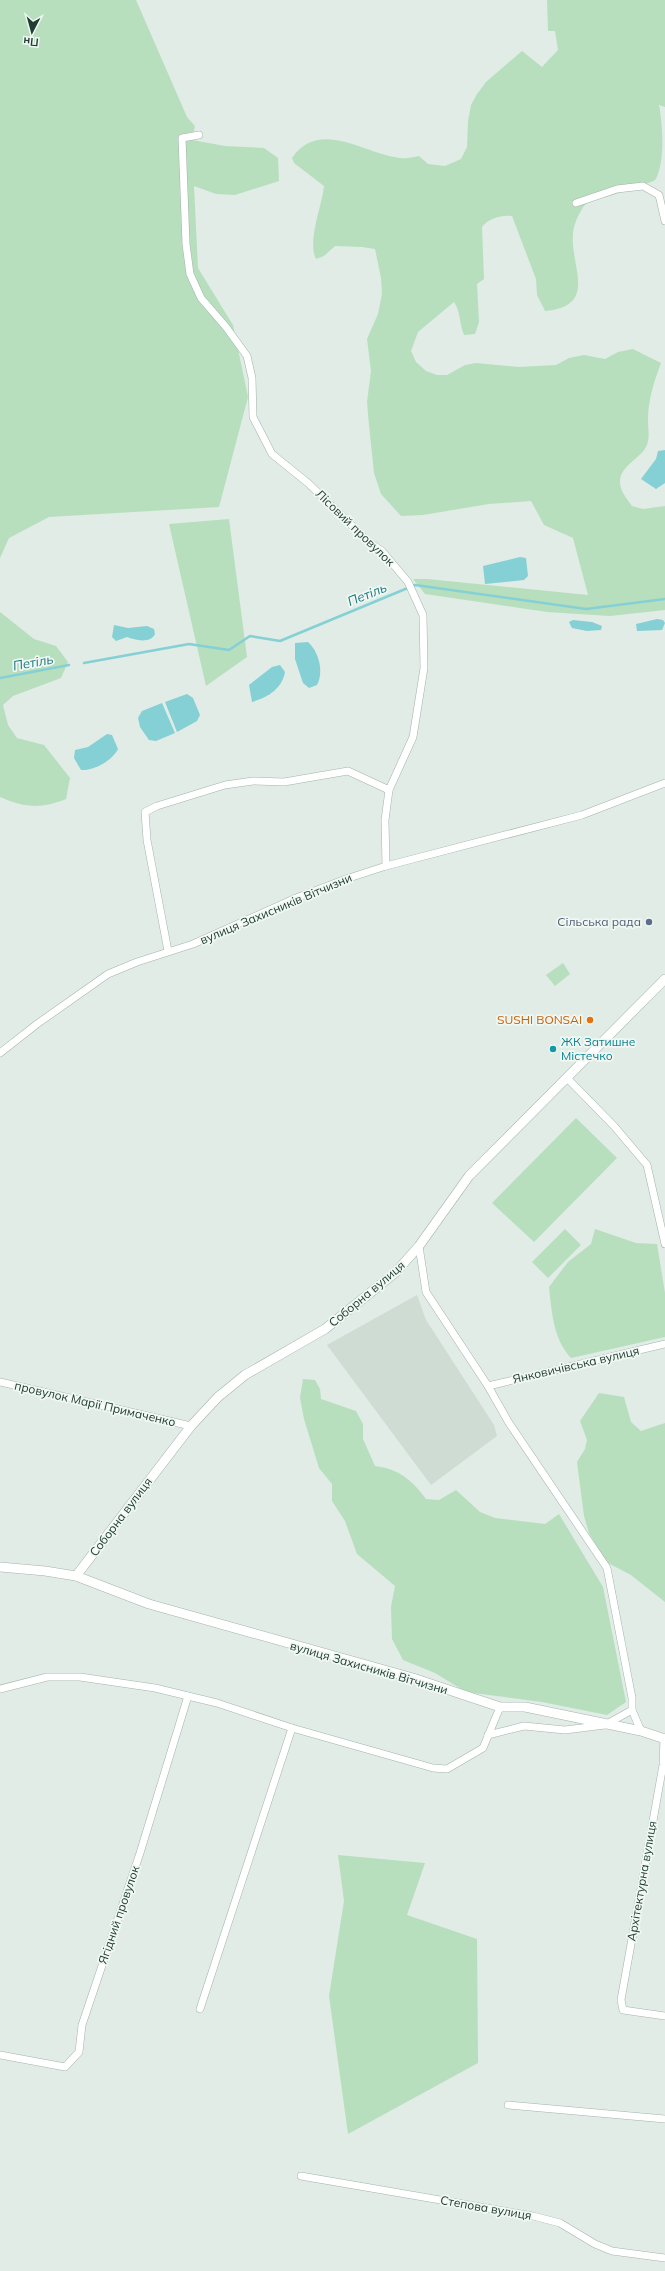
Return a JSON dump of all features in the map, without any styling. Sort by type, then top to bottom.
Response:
[{"type":"street","name":"Лісовий провулок","points":[[198,135],[182,138],[186,244],[190,274],[201,298],[226,327],[247,356],[252,378],[253,417],[272,454],[308,483],[370,543],[382,552],[408,582],[423,615],[424,668],[413,737],[389,790],[385,820],[386,866]]},
{"type":"street","points":[[576,203],[617,189],[643,186],[659,194],[665,221]]},
{"type":"street","points":[[168,951],[147,840],[145,812],[157,806],[225,785],[253,782],[284,782],[348,771],[389,790]]},
{"type":"street","name":"вулиця Захисників Вітчизни","points":[[0,1054],[37,1024],[108,974],[168,951],[193,944],[303,895],[386,866],[582,815],[665,783]]},
{"type":"street","name":"Соборна вулиця","points":[[76,1576],[191,1426],[218,1397],[245,1375],[324,1329],[396,1272],[420,1246],[469,1176],[665,979]]},
{"type":"street","points":[[566,1078],[614,1126],[647,1165],[665,1244]]},
{"type":"street","points":[[420,1246],[426,1292],[488,1386],[509,1423],[607,1568],[632,1698],[632,1710],[641,1731]]},
{"type":"street","name":"Янковичівська вулиця","points":[[488,1386],[665,1344]]},
{"type":"street","name":"провулок Марії Примаченко","points":[[0,1382],[191,1426]]},
{"type":"street","name":"вулиця Захисників Вітчизни","points":[[0,1567],[45,1571],[76,1576],[149,1604],[413,1678],[500,1707],[525,1707],[605,1725],[641,1731],[664,1739]]},
{"type":"street","points":[[0,1689],[47,1677],[80,1678],[155,1688],[217,1703],[292,1728],[433,1768],[447,1769],[483,1748],[500,1707]]},
{"type":"street","name":"Ягідний провулок","points":[[0,2055],[65,2068],[79,2052],[82,2025],[140,1853],[188,1696]]},
{"type":"street","points":[[488,1735],[524,1726],[565,1730],[605,1725],[632,1710]]},
{"type":"street","points":[[200,2009],[292,1728]]},
{"type":"street","name":"Архітектурна вулиця","points":[[664,1739],[663,1766],[621,2000],[623,2010],[665,2016]]},
{"type":"street","points":[[508,2105],[665,2119]]},
{"type":"street","name":"Степова вулиця","points":[[301,2176],[533,2216],[560,2223],[595,2244],[612,2251],[665,2258]]},
{"type":"shaded area","points":[[417,1295],[426,1320],[494,1425],[497,1436],[431,1485],[327,1345]]},
{"type":"green space","points":[[0,0],[136,0],[187,117],[195,126],[192,140],[225,146],[264,148],[278,158],[279,181],[235,195],[216,194],[194,186],[198,268],[233,325],[248,397],[219,507],[49,517],[9,538],[0,558]]},
{"type":"green space","points":[[547,0],[665,0],[665,107],[659,105],[662,153],[661,163],[656,179],[651,182],[592,201],[584,206],[577,219],[573,232],[573,247],[578,283],[577,293],[572,301],[562,308],[545,311],[537,295],[536,279],[512,216],[504,216],[488,221],[482,227],[484,279],[477,284],[479,322],[475,334],[464,335],[458,310],[454,302],[418,332],[411,351],[416,362],[426,371],[437,375],[447,375],[465,365],[476,363],[519,367],[556,365],[569,358],[584,355],[605,359],[618,352],[633,349],[661,363],[650,398],[648,420],[649,436],[647,445],[623,471],[620,485],[622,492],[632,506],[643,509],[665,506],[665,610],[610,616],[547,612],[425,594],[413,579],[427,579],[588,595],[573,538],[544,525],[531,501],[489,504],[423,515],[401,516],[381,494],[374,473],[367,402],[371,371],[367,339],[378,314],[382,294],[381,278],[375,249],[335,246],[324,256],[316,259],[313,243],[314,233],[324,186],[294,163],[292,158],[303,146],[316,141],[329,139],[400,158],[419,156],[428,164],[445,166],[461,159],[467,147],[468,121],[471,105],[486,82],[522,51],[542,67],[558,50],[555,31],[548,31]]},
{"type":"green space","points":[[229,519],[247,657],[206,686],[169,524]]},
{"type":"green space","points":[[0,612],[34,639],[56,646],[68,662],[61,678],[13,696],[3,705],[8,725],[17,738],[44,745],[70,778],[66,799],[57,802],[41,806],[33,806],[9,801],[0,797]]},
{"type":"green space","points":[[563,963],[570,974],[555,986],[546,975]]},
{"type":"green space","points":[[576,1118],[617,1158],[534,1242],[492,1203]]},
{"type":"green space","points":[[565,1229],[581,1245],[548,1278],[532,1262]]},
{"type":"green space","points":[[595,1229],[636,1243],[657,1244],[665,1293],[665,1337],[571,1358],[560,1342],[554,1325],[549,1287],[568,1262],[591,1244]]},
{"type":"green space","points":[[303,1379],[315,1380],[320,1389],[321,1399],[356,1411],[363,1424],[363,1439],[375,1466],[391,1470],[404,1476],[416,1486],[426,1499],[439,1500],[456,1490],[480,1512],[495,1518],[545,1524],[559,1514],[603,1587],[626,1702],[607,1715],[542,1702],[466,1692],[435,1673],[403,1660],[392,1639],[391,1607],[395,1586],[357,1554],[345,1521],[332,1501],[332,1484],[319,1468],[304,1419],[300,1398]]},
{"type":"green space","points":[[599,1393],[624,1397],[631,1422],[641,1431],[665,1423],[665,1602],[631,1575],[606,1562],[589,1533],[584,1516],[577,1462],[585,1449],[587,1440],[580,1421]]},
{"type":"green space","points":[[338,1855],[425,1863],[407,1915],[477,1939],[478,2063],[348,2134],[329,1996],[344,1901]]},
{"type":"water","points":[[665,450],[665,483],[656,489],[641,479],[656,459],[658,451]]},
{"type":"water","points":[[520,557],[526,558],[528,576],[524,580],[485,584],[483,566]]},
{"type":"water","points":[[657,619],[663,620],[665,623],[662,630],[637,631],[636,624]]},
{"type":"water","points":[[573,620],[592,622],[602,626],[601,630],[587,631],[572,628],[569,622]]},
{"type":"water","points":[[114,625],[128,628],[147,626],[154,629],[155,634],[150,639],[146,640],[138,640],[127,637],[116,641],[112,637]]},
{"type":"water","points":[[308,642],[318,657],[320,668],[317,685],[309,688],[303,683],[295,659],[295,643]]},
{"type":"water","points":[[280,665],[285,672],[281,683],[269,695],[252,702],[249,685],[272,667]]},
{"type":"water","points":[[187,694],[193,698],[200,715],[197,721],[177,732],[165,702]]},
{"type":"water","points":[[162,703],[175,733],[156,741],[149,740],[140,727],[138,718],[142,711]]},
{"type":"water","points":[[107,734],[112,735],[118,749],[116,753],[108,761],[97,767],[81,770],[74,758],[75,750],[88,747]]},
{"type":"waterway","name":"Петіль","points":[[84,663],[189,644],[229,650],[250,636],[280,641],[415,585],[586,609],[665,599]]},
{"type":"waterway","name":"Петіль","points":[[0,678],[69,665]]},
{"type":"place","name":"Cільська рада","points":[[649,922]]},
{"type":"place","name":"SUSHI BONSAI","points":[[590,1020]]},
{"type":"place","name":"ЖК Затишне Містечко","points":[[553,1049]]}]
